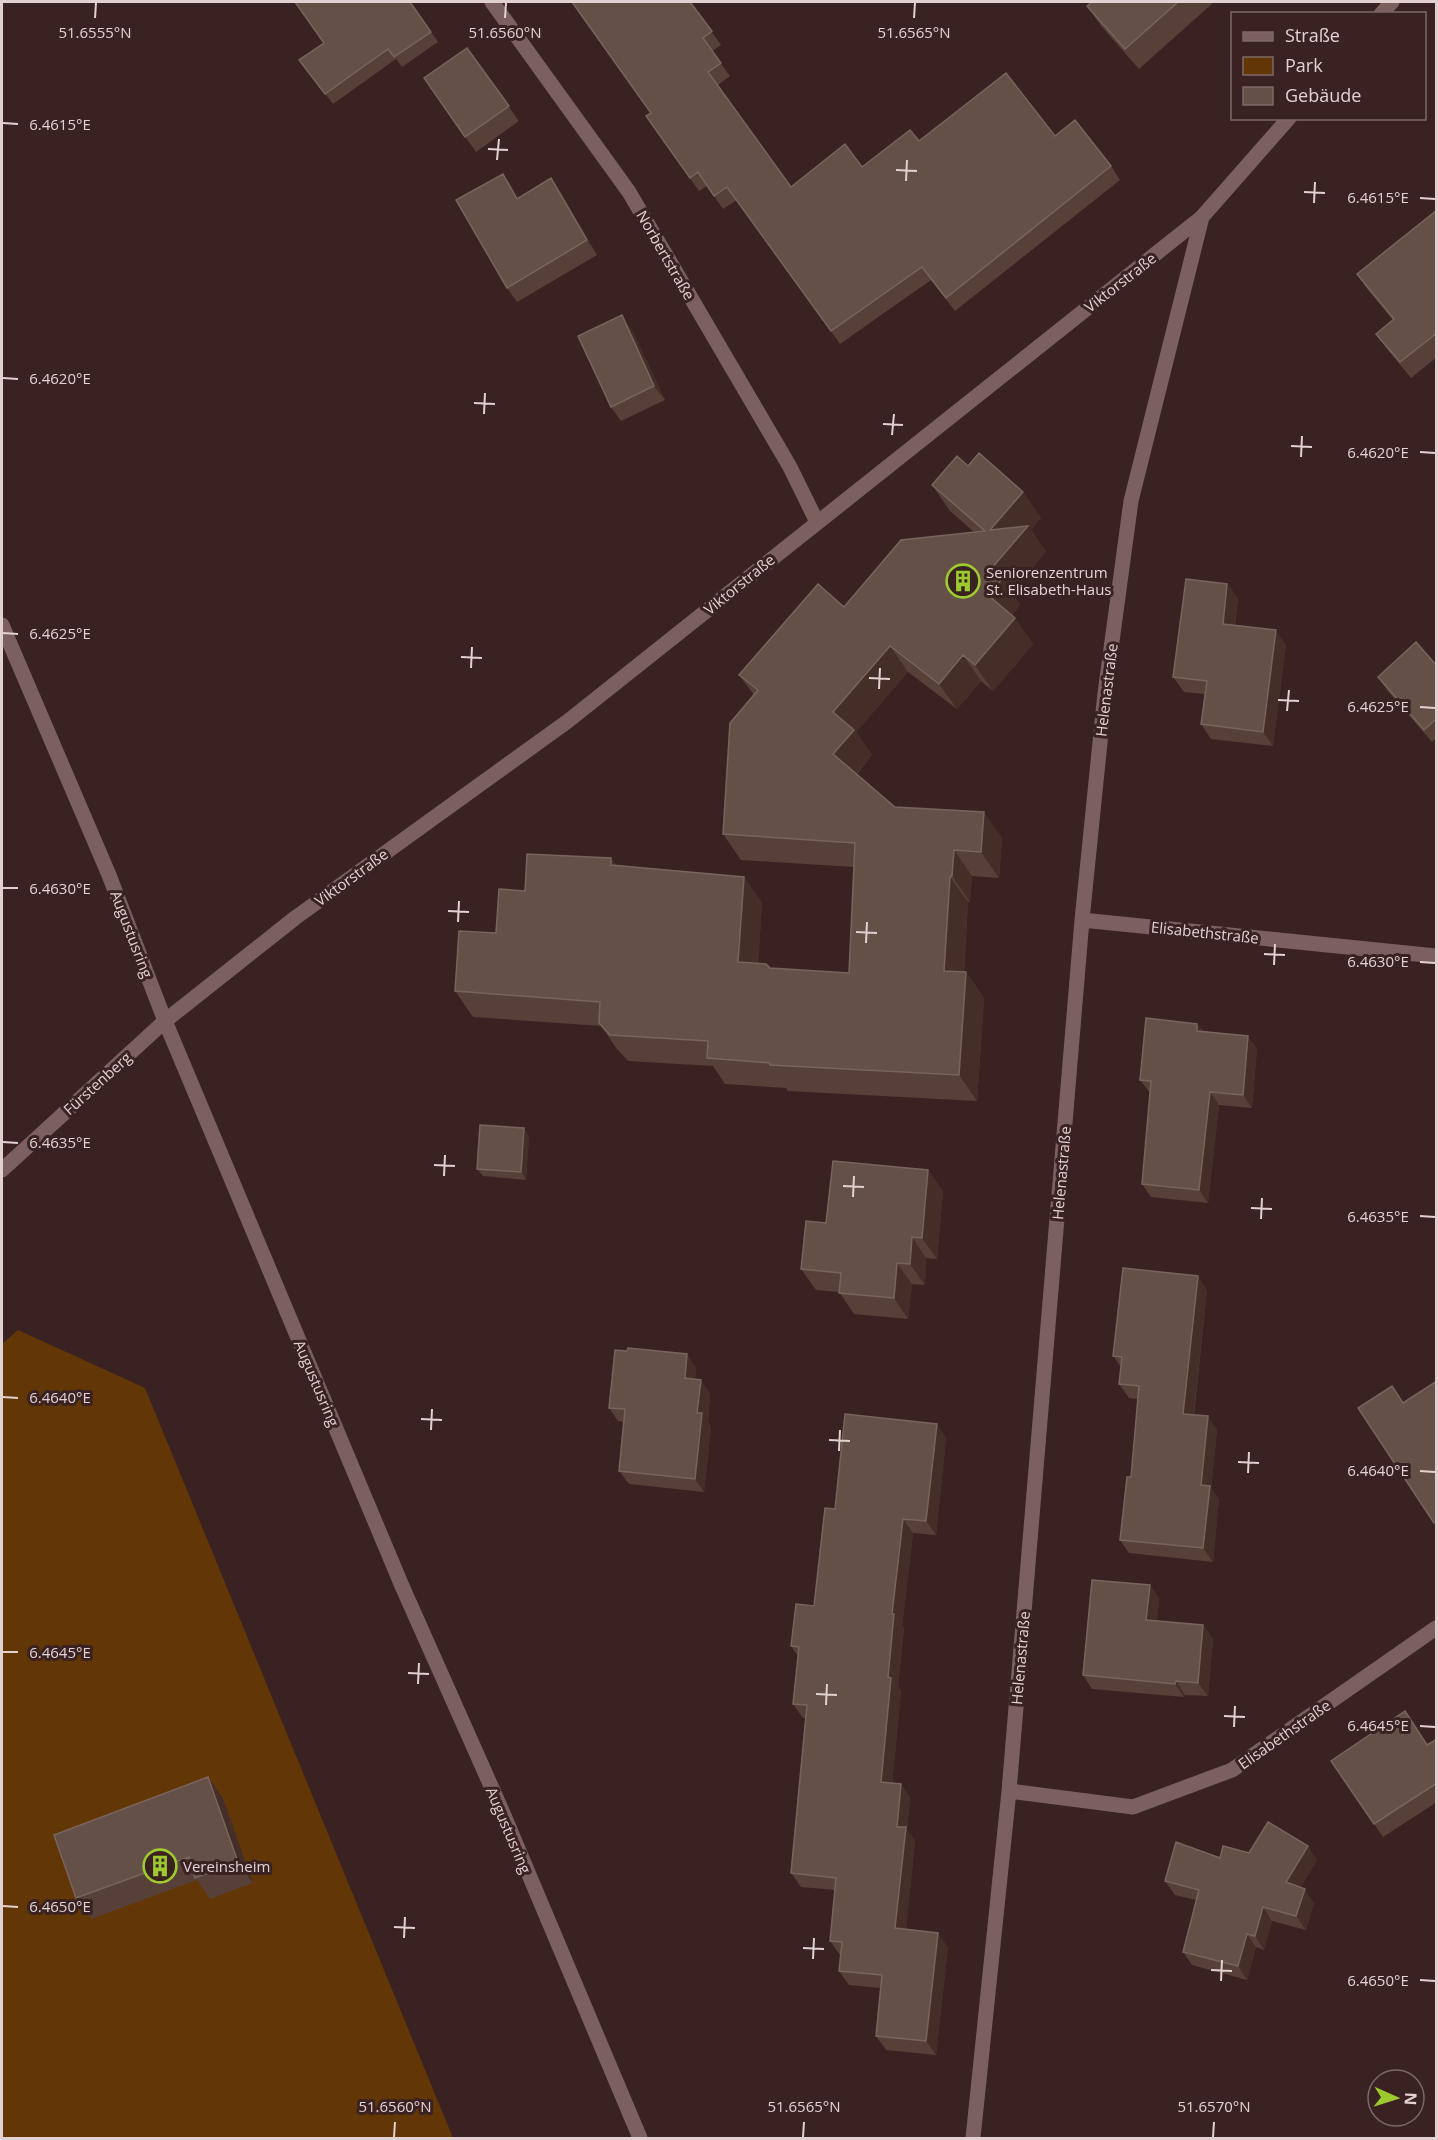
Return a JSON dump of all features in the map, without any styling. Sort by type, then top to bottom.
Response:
[{"type":"street","name":"Norbertstraße","points":[[492,2],[629,192],[790,467],[817,522]]},
{"type":"street","name":"Viktorstraße","points":[[165,1021],[295,918],[568,721],[1202,217],[1287,120]]},
{"type":"street","name":"Helenastraße","points":[[973,2139],[1009,1791],[1082,920],[1105,693],[1131,501],[1202,217]]},
{"type":"street","name":"Augustusring","points":[[2,625],[110,875],[165,1021],[398,1575],[507,1824],[640,2139]]},
{"type":"street","name":"Elisabethstraße","points":[[1082,920],[1437,956]]},
{"type":"street","name":"Fürstenberg","points":[[2,1170],[165,1021]]},
{"type":"street","name":"Elisabethstraße","points":[[1009,1791],[1133,1806],[1232,1770],[1437,1628]]},
{"type":"green space","points":[[18,1330],[145,1388],[453,2138],[2,2138],[2,1344]]},
{"type":"building","points":[[295,2],[410,2],[431,32],[394,57],[388,49],[325,94],[299,60],[324,43]]},
{"type":"building","points":[[572,2],[690,2],[712,31],[703,38],[721,63],[708,72],[791,187],[845,144],[862,167],[910,130],[919,141],[1006,73],[1055,136],[1075,120],[1111,166],[946,298],[922,267],[831,331],[727,187],[714,196],[698,172],[690,178],[646,116],[651,113]]},
{"type":"building","points":[[1092,2],[1178,2],[1125,49],[1087,6]]},
{"type":"building","points":[[467,48],[509,106],[465,137],[424,78]]},
{"type":"building","points":[[503,174],[517,199],[551,178],[587,240],[507,288],[456,200]]},
{"type":"building","points":[[1437,210],[1437,333],[1400,362],[1376,334],[1394,319],[1357,274]]},
{"type":"building","points":[[622,315],[654,386],[611,407],[578,336]]},
{"type":"building","points":[[979,453],[1023,492],[990,530],[1028,526],[991,569],[1002,579],[988,595],[1015,618],[975,665],[963,655],[939,684],[890,646],[833,712],[854,730],[833,754],[895,807],[984,812],[981,852],[954,850],[952,876],[950,877],[944,971],[966,972],[959,1075],[770,1065],[770,1063],[707,1058],[708,1041],[610,1035],[599,1023],[600,1002],[455,991],[459,931],[496,933],[499,889],[525,891],[527,854],[611,858],[611,865],[744,877],[738,962],[766,964],[770,968],[849,973],[855,843],[723,834],[730,723],[758,690],[739,675],[818,584],[844,607],[901,540],[985,531],[932,485],[957,456],[968,466]]},
{"type":"building","points":[[1186,579],[1227,584],[1223,624],[1276,630],[1263,732],[1201,724],[1207,681],[1173,677]]},
{"type":"building","points":[[1416,642],[1437,666],[1437,718],[1424,730],[1378,677]]},
{"type":"building","points":[[1146,1018],[1197,1024],[1197,1031],[1248,1036],[1243,1095],[1210,1092],[1199,1190],[1142,1184],[1151,1081],[1140,1080]]},
{"type":"building","points":[[480,1125],[524,1128],[521,1172],[477,1169]]},
{"type":"building","points":[[833,1161],[928,1170],[922,1238],[912,1237],[910,1264],[897,1263],[894,1298],[839,1293],[841,1273],[801,1269],[806,1221],[826,1223]]},
{"type":"building","points":[[1123,1268],[1198,1276],[1183,1414],[1208,1416],[1201,1485],[1210,1486],[1203,1548],[1120,1540],[1127,1477],[1131,1477],[1139,1386],[1119,1384],[1122,1357],[1113,1356]]},
{"type":"building","points":[[628,1348],[687,1354],[685,1378],[701,1380],[697,1413],[702,1413],[695,1479],[619,1471],[625,1409],[609,1408],[615,1350],[627,1351]]},
{"type":"building","points":[[1437,1381],[1437,1521],[1434,1523],[1358,1408],[1392,1386],[1403,1403]]},
{"type":"building","points":[[845,1414],[937,1424],[926,1521],[903,1519],[892,1614],[894,1614],[888,1677],[891,1678],[881,1782],[901,1784],[897,1827],[906,1827],[895,1928],[938,1933],[926,2041],[876,2036],[882,1975],[839,1971],[842,1942],[830,1941],[836,1878],[791,1873],[807,1705],[793,1704],[799,1647],[791,1646],[796,1604],[814,1606],[825,1508],[835,1509]]},
{"type":"building","points":[[1092,1580],[1150,1585],[1146,1620],[1203,1625],[1198,1683],[1176,1681],[1175,1684],[1083,1675]]},
{"type":"building","points":[[1405,1711],[1427,1745],[1437,1739],[1437,1783],[1374,1824],[1331,1761]]},
{"type":"building","name":"Vereinsheim","points":[[208,1777],[238,1862],[195,1878],[189,1857],[76,1898],[54,1835]]},
{"type":"building","points":[[1268,1822],[1308,1846],[1286,1882],[1305,1889],[1296,1916],[1263,1907],[1255,1936],[1247,1934],[1238,1966],[1183,1952],[1199,1890],[1165,1881],[1176,1842],[1220,1858],[1223,1846],[1249,1853]]},
{"type":"place","name":"Seniorenzentrum St. Elisabeth-Haus","points":[[963,581]]},
{"type":"place","name":"Vereinsheim","points":[[160,1866]]}]
